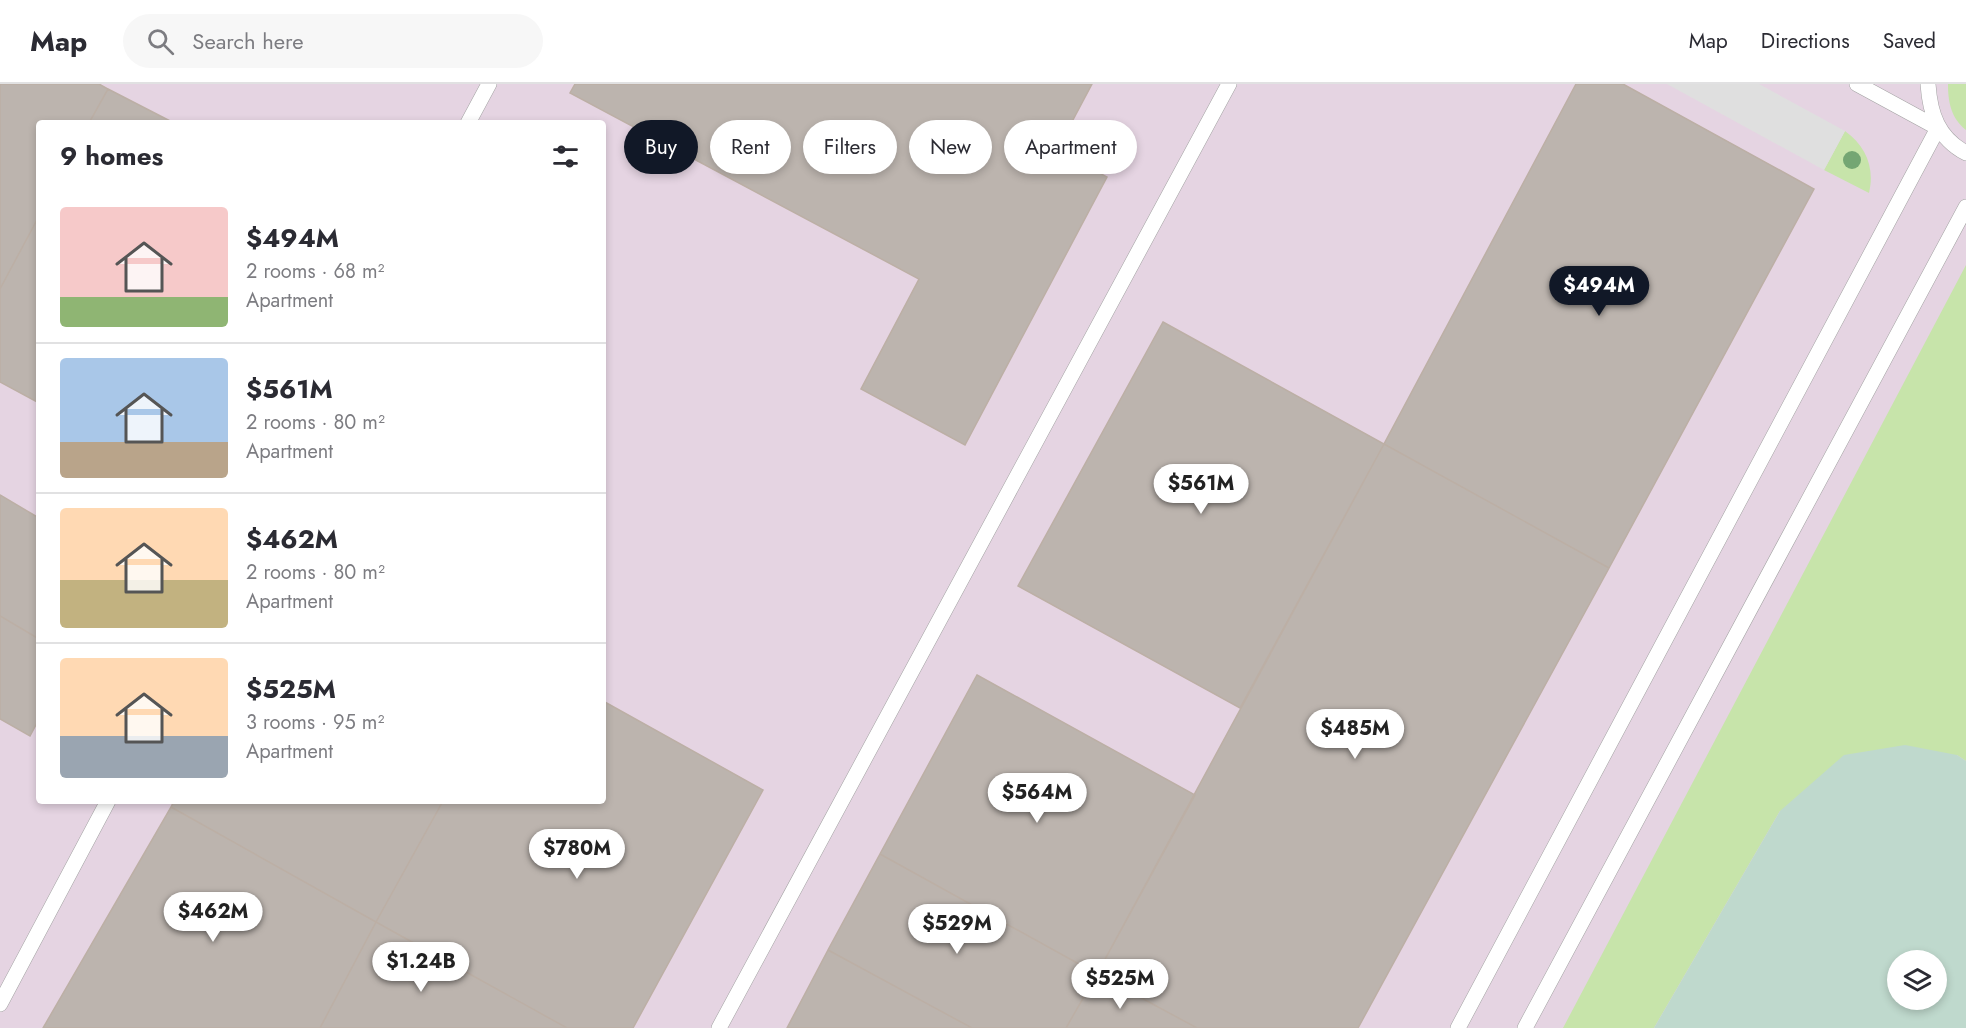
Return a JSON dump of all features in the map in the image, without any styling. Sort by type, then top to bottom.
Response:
[{"type":"lane","points":[[470,120],[489,84]]},
{"type":"lane","points":[[719,1028],[1229,84]]},
{"type":"lane","points":[[1857,84],[1938,128]]},
{"type":"lane","points":[[1928,84],[1930,107],[1938,128],[1955,148],[1966,153]]},
{"type":"lane","points":[[1458,1028],[1938,128]]},
{"type":"lane","points":[[1525,1028],[1966,207]]},
{"type":"lane","points":[[0,1004],[106,804]]},
{"type":"shaded area","points":[[0,84],[1966,84],[1966,1028],[0,1028]]},
{"type":"shaded area","points":[[1667,84],[1759,84],[1845,131],[1824,170]]},
{"type":"green space","points":[[1948,84],[1966,84],[1966,130],[1951,109]]},
{"type":"green space","points":[[1845,131],[1858,144],[1867,158],[1871,175],[1869,193],[1824,170]]},
{"type":"green space","points":[[1966,265],[1966,761],[1957,755],[1780,811],[1654,1028],[1563,1028]]},
{"type":"green space","points":[[1905,745],[1957,755],[1966,761],[1966,1028],[1654,1028],[1780,811],[1844,755]]},
{"type":"building","points":[[0,84],[99,84],[108,89],[91,120],[36,120],[36,222],[0,289]]},
{"type":"building","points":[[575,84],[1092,84],[1073,120],[1004,120],[1004,174],[1101,174],[1107,177],[965,445],[861,389],[919,279],[722,174],[791,174],[791,120],[710,120],[710,168],[698,161],[698,120],[624,122],[570,93]]},
{"type":"building","points":[[1576,84],[1623,84],[1814,189],[1609,568],[1384,444]]},
{"type":"building","points":[[108,89],[168,120],[91,120]]},
{"type":"building","points":[[36,222],[36,401],[0,382],[0,289]]},
{"type":"building","points":[[1163,322],[1384,444],[1240,708],[1018,586]]},
{"type":"building","points":[[1384,444],[1609,568],[1358,1028],[1197,1028],[1097,974]]},
{"type":"building","points":[[0,495],[36,516],[36,637],[0,616]]},
{"type":"building","points":[[0,616],[36,637],[36,725],[30,736],[0,719]]},
{"type":"building","points":[[977,675],[1195,795],[1097,974],[880,854]]},
{"type":"building","points":[[606,703],[763,790],[633,1028],[567,1028],[376,922],[441,804],[606,804]]},
{"type":"building","points":[[172,804],[441,804],[376,922],[171,807]]},
{"type":"building","points":[[171,807],[376,922],[320,1028],[43,1028]]},
{"type":"building","points":[[880,854],[1097,974],[1066,1028],[972,1028],[828,950]]},
{"type":"building","points":[[376,922],[567,1028],[320,1028]]},
{"type":"building","points":[[828,950],[972,1028],[787,1028]]},
{"type":"building","points":[[1097,974],[1197,1028],[1066,1028]]}]
